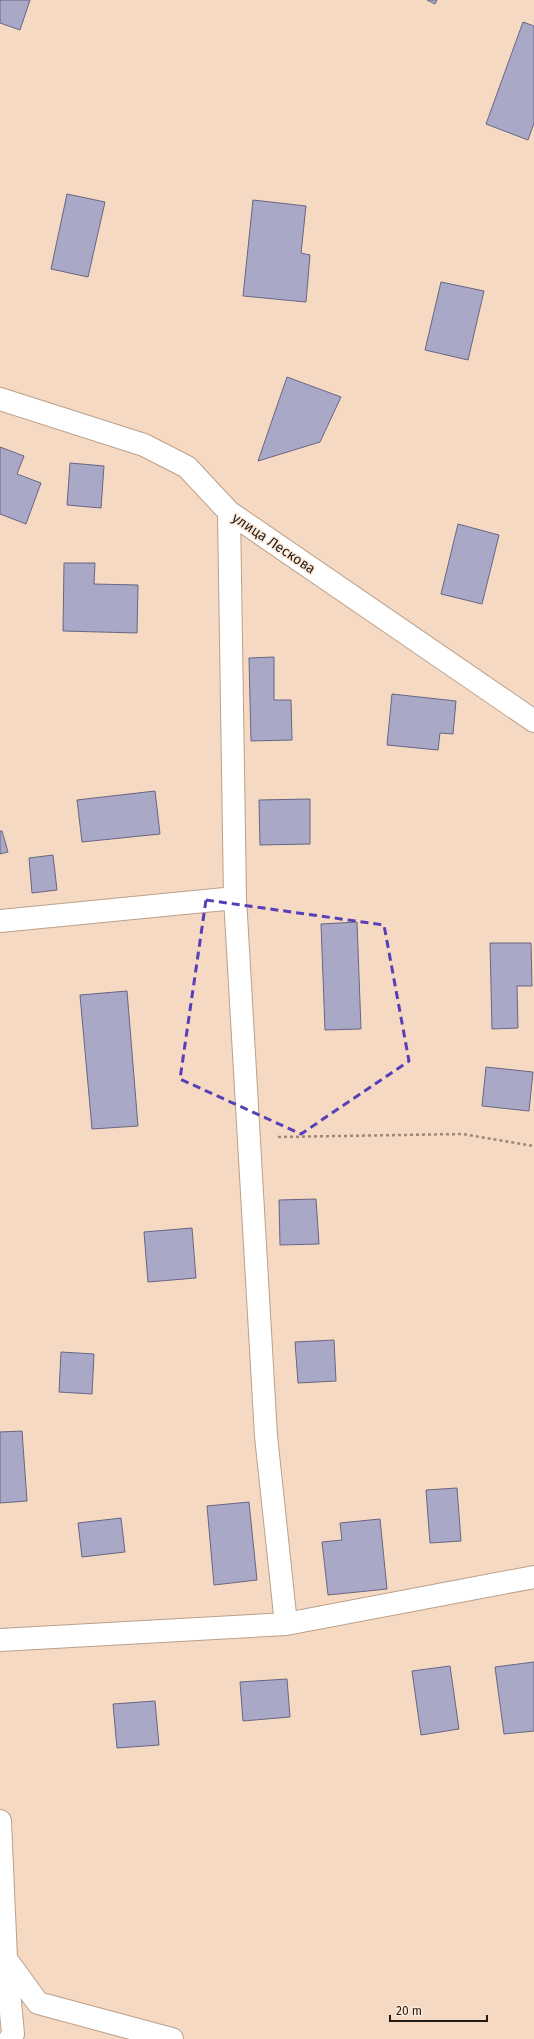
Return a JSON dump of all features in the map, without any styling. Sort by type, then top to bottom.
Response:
[{"type":"street","name":"улица Лескова","points":[[0,399],[144,445],[186,467],[229,512],[534,720]]},
{"type":"street","points":[[229,512],[235,898],[266,1436],[286,1624]]},
{"type":"street","points":[[0,921],[235,898]]},
{"type":"street","points":[[0,1640],[286,1624],[534,1577]]},
{"type":"street","points":[[0,1821],[6,1960],[13,2034],[10,2039]]},
{"type":"street","points":[[6,1960],[38,2003],[172,2039]]},
{"type":"path","points":[[248,1138],[463,1134],[534,1146]]},
{"type":"highlighted area","points":[[206,900],[384,925],[409,1061],[301,1134],[180,1079]]},
{"type":"building","points":[[0,0],[30,0],[20,30],[0,23]]},
{"type":"building","points":[[427,0],[437,0],[435,4]]},
{"type":"building","points":[[523,22],[534,26],[534,123],[528,140],[486,124]]},
{"type":"building","points":[[67,194],[105,202],[88,277],[51,269]]},
{"type":"building","points":[[253,200],[306,206],[301,253],[310,255],[306,302],[243,296]]},
{"type":"building","points":[[441,282],[484,291],[468,360],[425,350]]},
{"type":"building","points":[[287,377],[341,397],[320,442],[258,461]]},
{"type":"building","points":[[0,447],[24,456],[17,474],[41,483],[26,524],[0,514]]},
{"type":"building","points":[[70,463],[104,466],[101,508],[67,505]]},
{"type":"building","points":[[458,524],[499,535],[482,604],[441,594]]},
{"type":"building","points":[[64,563],[95,563],[94,584],[138,585],[137,633],[63,631]]},
{"type":"building","points":[[274,657],[274,700],[291,700],[292,740],[251,741],[249,658]]},
{"type":"building","points":[[392,694],[456,701],[453,734],[440,733],[438,750],[387,745]]},
{"type":"building","points":[[155,791],[160,834],[82,842],[77,800]]},
{"type":"building","points":[[310,799],[310,844],[260,845],[259,800]]},
{"type":"building","points":[[0,831],[2,831],[8,852],[0,854]]},
{"type":"building","points":[[53,855],[57,890],[32,893],[29,858]]},
{"type":"building","points":[[357,922],[361,1029],[325,1030],[321,924]]},
{"type":"building","points":[[490,943],[531,943],[532,986],[517,986],[518,1028],[492,1029]]},
{"type":"building","points":[[127,991],[138,1126],[92,1129],[80,995]]},
{"type":"building","points":[[486,1067],[533,1072],[529,1111],[482,1106]]},
{"type":"building","points":[[316,1199],[319,1244],[280,1245],[279,1200]]},
{"type":"building","points":[[192,1228],[196,1278],[148,1282],[144,1232]]},
{"type":"building","points":[[334,1340],[336,1381],[298,1383],[295,1342]]},
{"type":"building","points":[[61,1352],[94,1354],[92,1394],[59,1392]]},
{"type":"building","points":[[22,1431],[27,1501],[0,1503],[0,1432]]},
{"type":"building","points":[[457,1488],[461,1541],[430,1543],[426,1490]]},
{"type":"building","points":[[249,1502],[257,1580],[214,1585],[207,1506]]},
{"type":"building","points":[[121,1518],[125,1552],[82,1557],[78,1523]]},
{"type":"building","points":[[380,1519],[387,1589],[328,1595],[322,1542],[342,1540],[340,1523]]},
{"type":"building","points":[[534,1662],[534,1731],[504,1734],[495,1667]]},
{"type":"building","points":[[450,1666],[459,1729],[421,1735],[412,1671]]},
{"type":"building","points":[[287,1679],[290,1717],[243,1721],[240,1682]]},
{"type":"building","points":[[155,1701],[159,1745],[117,1748],[113,1704]]}]
